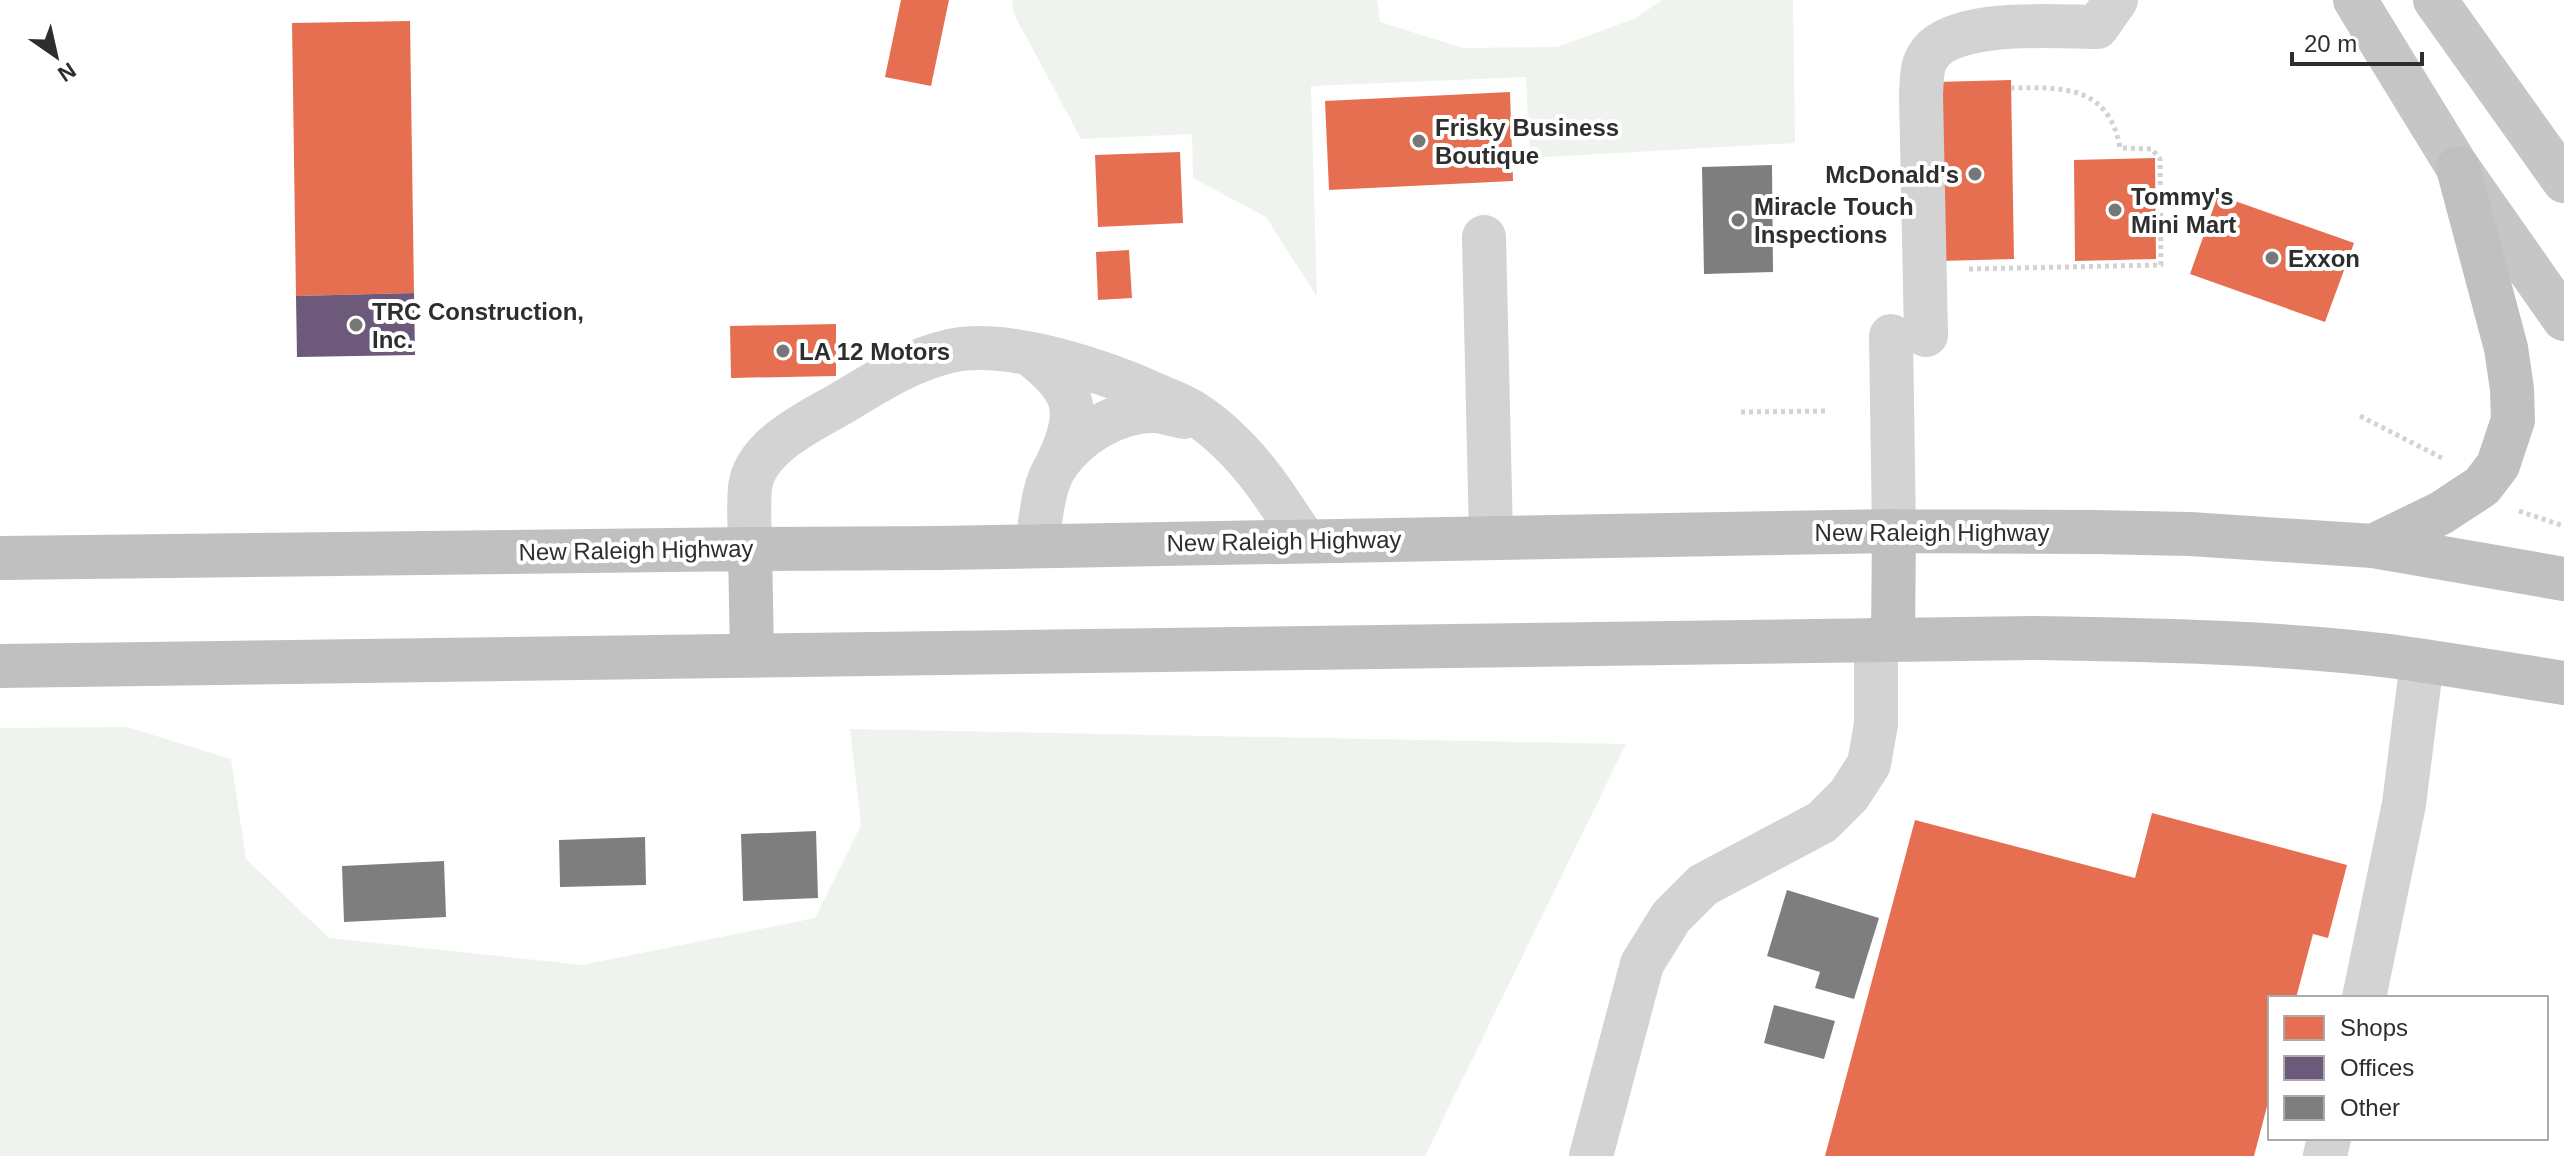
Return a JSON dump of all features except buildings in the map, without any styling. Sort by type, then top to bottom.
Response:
[{"type":"highway","points":[[2373,546],[2441,513],[2482,486],[2498,465],[2513,420],[2506,348],[2458,168]]},
{"type":"highway","points":[[1884,639],[1894,531]]},
{"type":"highway","name":"New Raleigh Highway","points":[[0,558],[1037,546],[1894,531],[2190,534],[2373,546],[2564,579]]},
{"type":"highway","points":[[750,549],[752,655]]},
{"type":"highway","points":[[0,666],[1884,639],[2082,639],[2239,644],[2389,656],[2564,683]]},
{"type":"main road","points":[[2355,0],[2458,168],[2564,319]]},
{"type":"main road","points":[[2435,0],[2564,181]]},
{"type":"lane","points":[[1894,531],[1908,336],[1924,270],[1921,94],[1922,72],[1927,57],[1938,44],[1973,31],[2031,27],[2106,14]]},
{"type":"lane","points":[[1484,237],[1491,537]]},
{"type":"lane","points":[[750,549],[750,486],[756,469],[768,453],[786,438],[872,385],[925,358],[979,349],[1003,349],[1097,372],[1193,412],[1231,443],[1265,482],[1305,541]]},
{"type":"lane","points":[[1031,355],[1053,372],[1070,394],[1074,418],[1069,439],[1044,500],[1037,546]]},
{"type":"lane","points":[[1057,464],[1084,437],[1113,419],[1153,411],[1191,418],[1231,443]]},
{"type":"lane","points":[[1591,1156],[1642,964],[1671,917],[1703,885],[1822,822],[1849,795],[1869,764],[1884,639]]},
{"type":"lane","points":[[2364,996],[2404,804],[2422,661]]},
{"type":"path","points":[[1924,270],[2161,265],[2160,159],[2157,154],[2152,149],[2120,148],[2117,134],[2105,112],[2083,94],[2044,86],[2011,88]]},
{"type":"path","points":[[1741,412],[1829,411]]},
{"type":"path","points":[[2360,416],[2450,463]]},
{"type":"path","points":[[2514,509],[2564,526]]},
{"type":"shaded area","points":[[1012,0],[1377,0],[1380,22],[1463,48],[1557,47],[1636,18],[1662,0],[1793,0],[1795,143],[1530,158],[1526,77],[1311,86],[1317,297],[1266,217],[1193,178],[1192,134],[1081,139],[1014,14]]},
{"type":"shaded area","points":[[127,727],[231,759],[246,859],[329,938],[582,965],[815,918],[861,825],[850,729],[1626,744],[1425,1156],[0,1156],[0,728]]},
{"type":"place","name":"Frisky Business Boutique","points":[[1419,141]]},
{"type":"place","name":"McDonald's","points":[[1975,174]]},
{"type":"place","name":"Tommy's Mini Mart","points":[[2115,210]]},
{"type":"place","name":"Miracle Touch Inspections","points":[[1738,220]]},
{"type":"place","name":"Exxon","points":[[2272,258]]},
{"type":"place","name":"TRC Construction, Inc.","points":[[356,325]]},
{"type":"place","name":"LA 12 Motors","points":[[783,351]]}]
